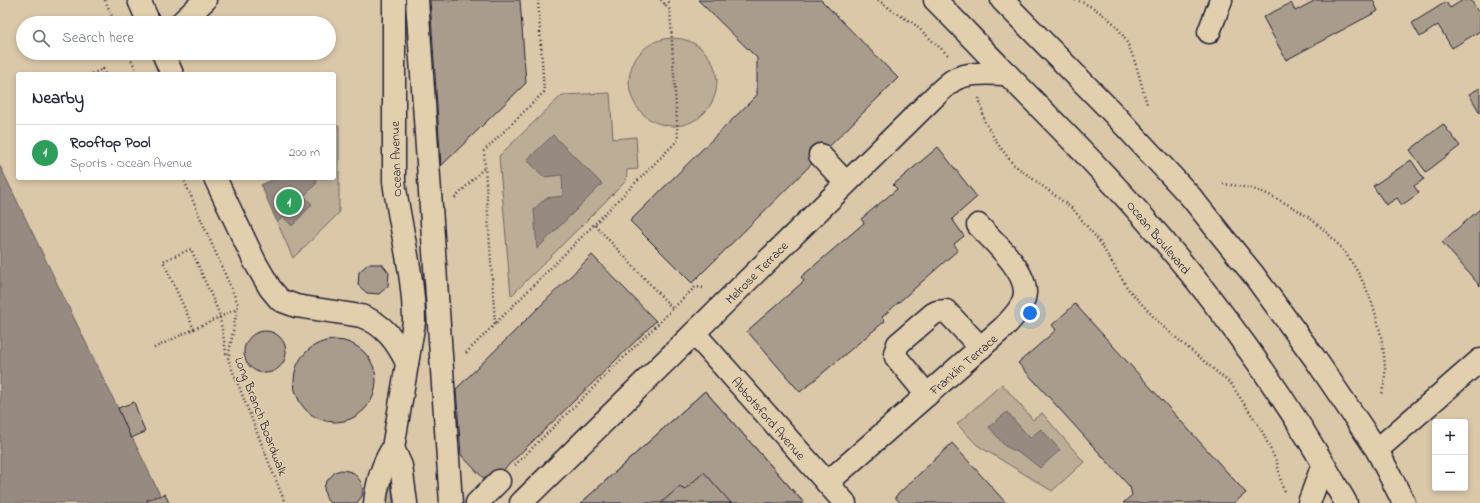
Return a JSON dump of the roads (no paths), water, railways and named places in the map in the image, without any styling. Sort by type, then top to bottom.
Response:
[{"type":"street","points":[[139,0],[146,16]]},
{"type":"street","points":[[188,16],[205,0]]},
{"type":"street","name":"Ocean Avenue","points":[[375,503],[381,470],[393,448],[413,333],[414,302],[410,270],[396,199],[394,181],[394,0]]},
{"type":"street","points":[[417,0],[451,503]]},
{"type":"street","name":"Ocean Boulevard","points":[[935,0],[1075,142],[1164,241],[1222,314],[1254,358],[1324,464],[1346,503]]},
{"type":"street","points":[[1002,0],[1111,111],[1191,197],[1262,286],[1316,360],[1377,450],[1404,503]]},
{"type":"street","points":[[1209,32],[1221,0]]},
{"type":"street","points":[[165,60],[171,72]]},
{"type":"street","name":"Melrose Terrace","points":[[521,503],[929,102],[953,81],[966,76],[1007,74]]},
{"type":"street","points":[[820,155],[846,183]]},
{"type":"street","points":[[216,180],[255,262],[270,288],[280,300],[296,306],[367,318],[380,326],[392,338],[399,347],[407,363]]},
{"type":"street","name":"Franklin Terrace","points":[[827,483],[1004,328],[1019,310],[1025,294],[1022,276],[978,225]]},
{"type":"street","points":[[927,395],[896,357],[895,353],[898,344],[933,314],[946,311],[981,348]]},
{"type":"street","name":"Abbotsford Avenue","points":[[694,333],[845,503]]},
{"type":"street","points":[[1377,450],[1480,360]]},
{"type":"street","points":[[393,448],[401,466],[406,503]]},
{"type":"street","points":[[1309,503],[1324,464]]},
{"type":"street","points":[[477,503],[499,481]]},
{"type":"place","name":"Rooftop Pool","points":[[289,202]]}]
